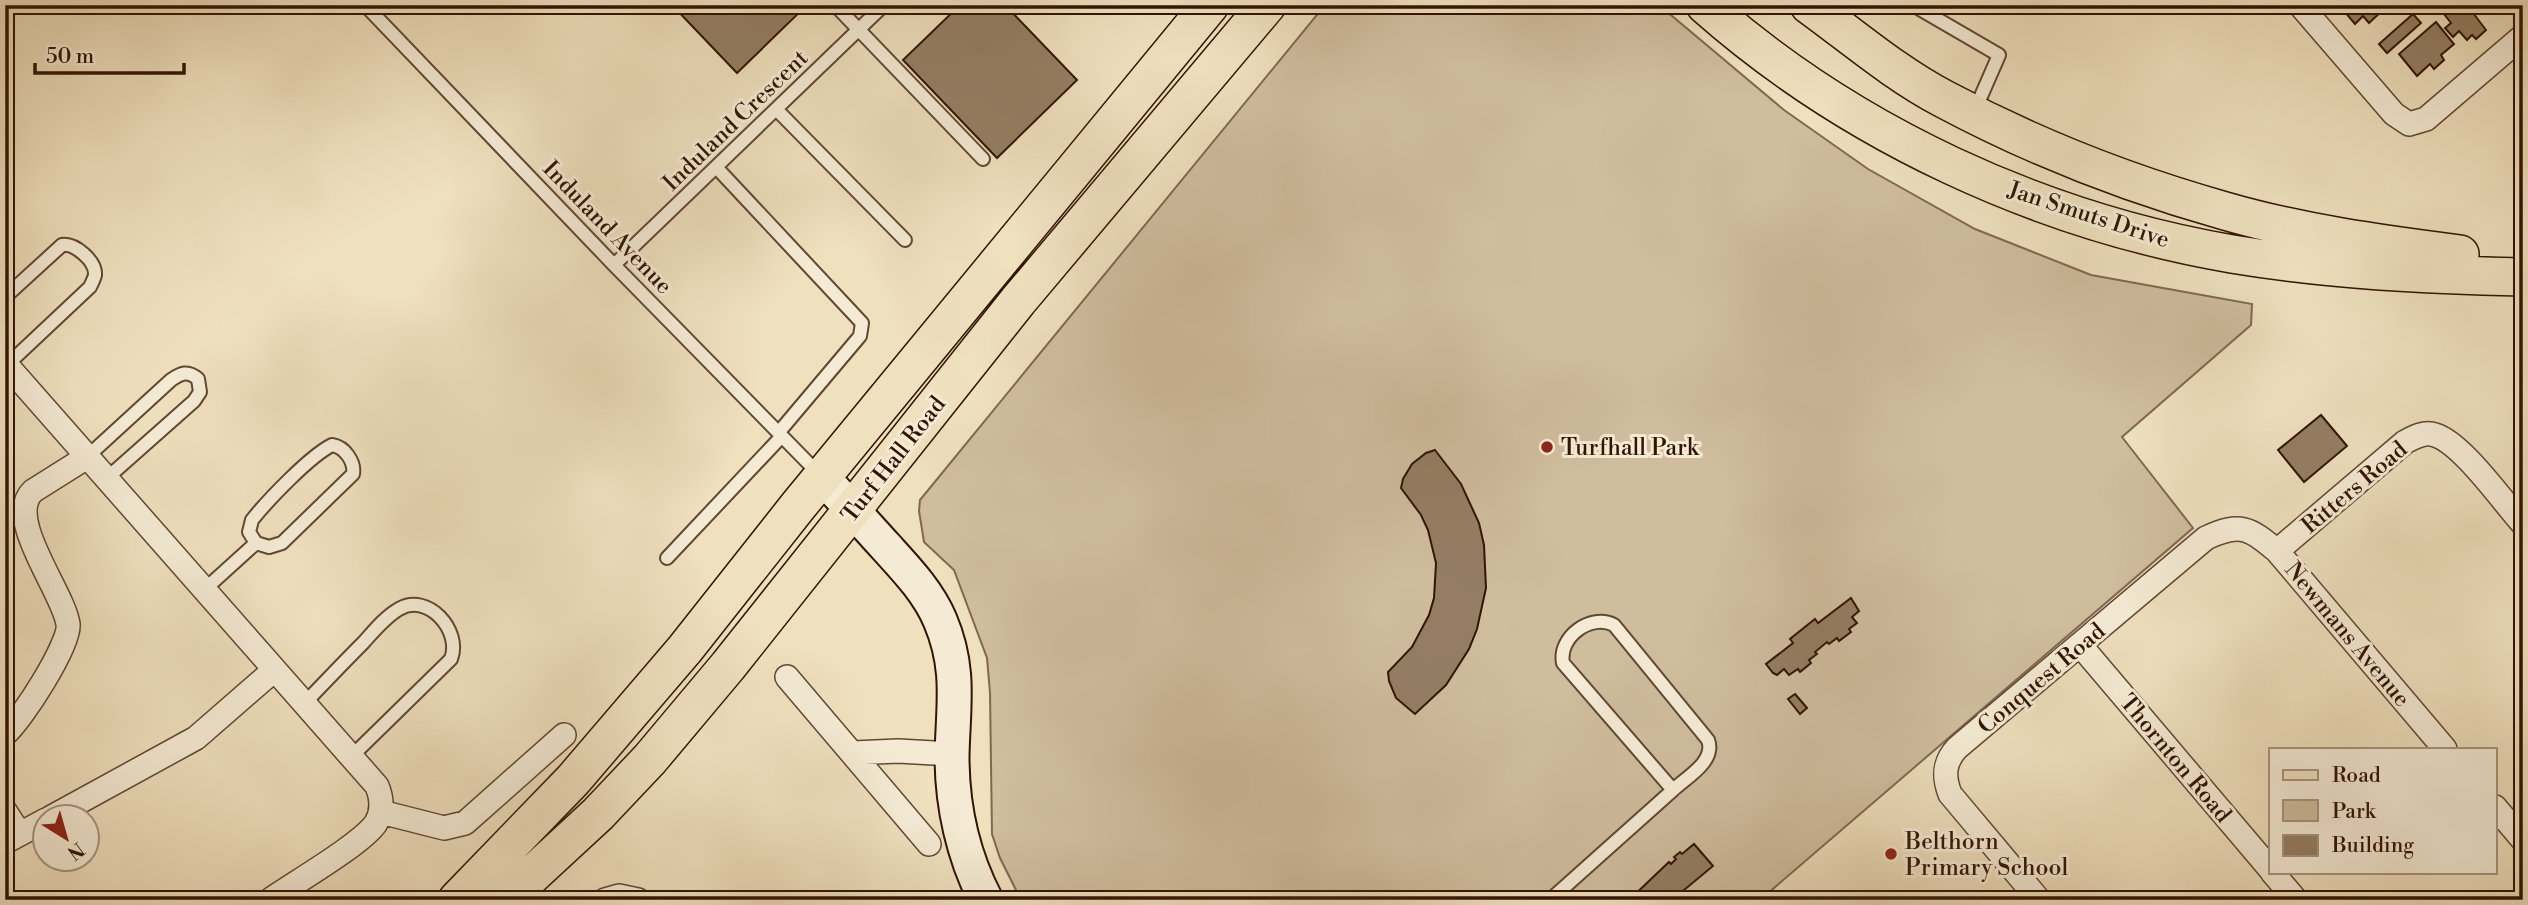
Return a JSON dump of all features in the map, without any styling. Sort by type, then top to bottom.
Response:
[{"type":"main road","name":"Turf Hall Road","points":[[457,900],[573,780],[685,649],[822,477],[1210,5]]},
{"type":"main road","name":"Turf Hall Road","points":[[505,900],[598,814],[650,759],[710,688],[1018,301],[1267,5]]},
{"type":"main road","name":"Jan Smuts Drive","points":[[1705,5],[1783,68],[1880,128],[1984,179],[2082,217],[2166,240],[2271,260],[2400,273],[2523,276]]},
{"type":"main road","name":"Jan Smuts Drive","points":[[1809,5],[1869,50],[1942,98],[2060,153],[2226,211],[2364,240],[2523,263]]},
{"type":"street","points":[[2300,5],[2394,114],[2409,124],[2427,119],[2523,37]]},
{"type":"street","points":[[6,364],[273,671],[377,786],[381,812],[375,824],[270,900]]},
{"type":"street","name":"Ritters Road","points":[[2277,551],[2404,442],[2428,434],[2434,434],[2457,449],[2523,524]]},
{"type":"street","points":[[5,734],[29,706],[64,642],[69,627],[26,525],[24,507],[33,491],[86,457]]},
{"type":"street","points":[[822,477],[913,578],[930,599],[941,622],[955,676],[956,709],[952,754],[959,827],[986,900]]},
{"type":"street","name":"Conquest Road","points":[[2039,900],[1950,794],[1945,782],[1948,760],[1957,748],[2206,538],[2224,530],[2244,528],[2277,551]]},
{"type":"street","name":"Newmans Avenue","points":[[2277,551],[2444,748]]},
{"type":"street","name":"Thornton Road","points":[[2081,646],[2269,869]]},
{"type":"street","points":[[74,804],[196,738],[273,671]]},
{"type":"street","points":[[788,677],[929,844]]},
{"type":"street","points":[[381,812],[444,828],[465,823],[564,735]]},
{"type":"street","points":[[853,753],[898,751],[952,754]]},
{"type":"street","points":[[2496,808],[2523,840]]},
{"type":"street","points":[[5,811],[13,838],[32,828]]},
{"type":"street","name":"Thornton Road","points":[[2274,874],[2296,900]]},
{"type":"lane","name":"Induland Avenue","points":[[365,5],[822,477]]},
{"type":"lane","points":[[835,5],[982,159]]},
{"type":"lane","name":"Induland Crescent","points":[[614,265],[884,5]]},
{"type":"lane","points":[[1913,5],[1999,54],[1974,113]]},
{"type":"lane","points":[[776,109],[905,240]]},
{"type":"lane","points":[[667,558],[781,434],[860,336],[862,323],[716,167]]},
{"type":"lane","points":[[5,297],[62,245],[71,245],[82,253],[94,271],[90,286],[6,364]]},
{"type":"lane","points":[[86,457],[171,380],[187,373],[198,379],[200,392],[194,401],[106,480]]},
{"type":"lane","points":[[332,445],[343,449],[354,467],[353,474],[344,486],[282,543],[269,547],[256,543],[249,532],[252,520],[260,510],[322,451],[332,445]]},
{"type":"lane","points":[[203,591],[256,543]]},
{"type":"lane","points":[[303,705],[398,609],[414,605],[424,607],[441,618],[454,640],[451,659],[352,756]]},
{"type":"lane","points":[[1550,900],[1709,758],[1711,748],[1709,740],[1614,625],[1606,621],[1590,623],[1569,639],[1562,650],[1563,663],[1673,790]]},
{"type":"green space","name":"Turfhall Park","points":[[1325,5],[1659,5],[1784,110],[1868,169],[1975,229],[2091,275],[2252,304],[2251,325],[2122,437],[2193,528],[1760,900],[1021,900],[1000,858],[992,834],[987,658],[954,570],[924,542],[920,500]]},
{"type":"building","points":[[672,5],[807,5],[737,73]]},
{"type":"building","points":[[960,5],[1005,5],[1077,80],[997,158],[903,60]]},
{"type":"building","points":[[2339,5],[2379,5],[2383,10],[2369,23],[2363,16],[2355,24]]},
{"type":"building","points":[[2437,5],[2467,5],[2486,30],[2476,39],[2472,35],[2467,40],[2459,31],[2453,37],[2445,28],[2451,23]]},
{"type":"building","points":[[2413,14],[2421,23],[2387,53],[2379,44]]},
{"type":"building","points":[[2436,22],[2454,44],[2441,55],[2444,60],[2434,69],[2430,64],[2417,76],[2399,54]]},
{"type":"building","points":[[2321,415],[2347,446],[2304,482],[2278,450]]},
{"type":"building","points":[[1435,450],[1461,484],[1479,523],[1484,545],[1486,588],[1477,629],[1469,649],[1446,685],[1415,714],[1396,698],[1388,672],[1412,647],[1429,615],[1434,598],[1436,563],[1428,530],[1421,515],[1401,488],[1412,464],[1426,453]]},
{"type":"building","points":[[1851,598],[1859,611],[1852,617],[1857,623],[1849,629],[1851,632],[1839,641],[1837,638],[1829,644],[1827,642],[1815,652],[1817,654],[1809,660],[1811,663],[1800,672],[1798,669],[1789,675],[1784,669],[1777,675],[1773,673],[1766,664],[1793,643],[1790,639],[1815,619],[1818,623]]},
{"type":"building","points":[[1795,694],[1807,708],[1800,714],[1788,699]]},
{"type":"building","points":[[1694,844],[1713,866],[1672,900],[1629,900],[1669,862],[1671,864],[1676,859],[1674,857]]},
{"type":"place","name":"Turfhall Park","points":[[1547,447]]},
{"type":"place","name":"Belthorn Primary School","points":[[1891,854]]}]
